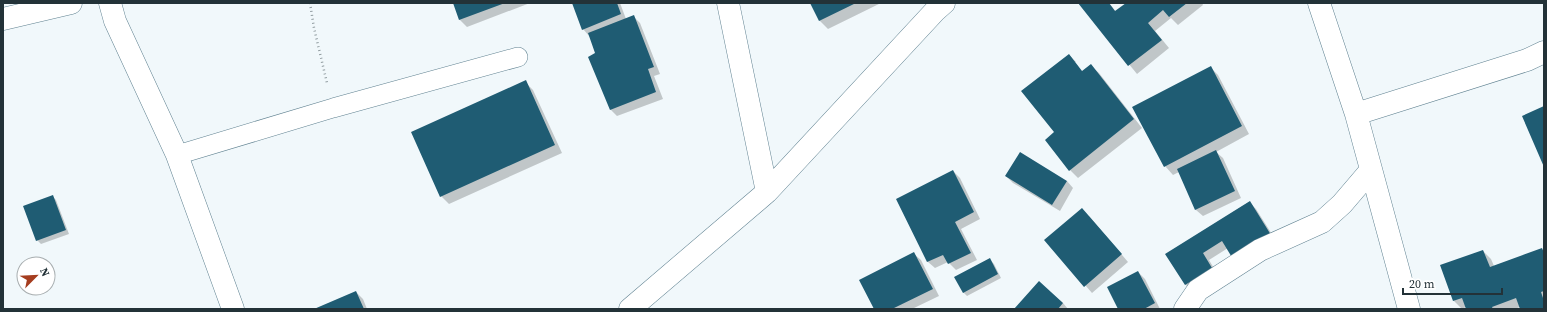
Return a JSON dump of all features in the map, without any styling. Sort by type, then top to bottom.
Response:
[{"type":"street","points":[[3,20],[71,3]]},
{"type":"street","points":[[110,3],[115,21],[177,155],[233,309]]},
{"type":"street","points":[[728,3],[767,192]]},
{"type":"street","points":[[630,309],[767,192],[944,3]]},
{"type":"street","points":[[1319,3],[1356,114],[1408,309]]},
{"type":"street","points":[[1356,114],[1527,60],[1544,52]]},
{"type":"street","points":[[1185,309],[1198,290],[1260,250],[1322,222],[1342,204],[1371,170]]},
{"type":"lane","points":[[177,155],[333,108],[518,57]]},
{"type":"path","points":[[310,3],[314,28],[333,108]]},
{"type":"building","points":[[453,3],[505,3],[459,20]]},
{"type":"building","points":[[572,3],[617,3],[621,14],[582,30]]},
{"type":"building","points":[[810,3],[856,3],[819,21]]},
{"type":"building","points":[[1078,3],[1109,3],[1115,11],[1126,3],[1187,3],[1169,17],[1163,10],[1148,23],[1162,40],[1128,66]]},
{"type":"building","points":[[634,15],[654,67],[648,69],[656,92],[610,110],[588,57],[595,53],[588,33]]},
{"type":"building","points":[[1069,54],[1082,71],[1091,64],[1134,119],[1069,171],[1045,140],[1054,132],[1021,91]]},
{"type":"building","points":[[1211,66],[1242,126],[1164,167],[1132,107]]},
{"type":"building","points":[[526,80],[555,145],[440,197],[411,132]]},
{"type":"building","points":[[1544,106],[1544,167],[1522,116]]},
{"type":"building","points":[[1216,150],[1235,191],[1195,210],[1177,169]]},
{"type":"building","points":[[1020,152],[1067,181],[1052,205],[1005,176]]},
{"type":"building","points":[[953,170],[974,212],[955,222],[971,253],[948,264],[943,255],[927,262],[896,199]]},
{"type":"building","points":[[53,195],[66,230],[36,241],[23,206]]},
{"type":"building","points":[[1250,201],[1271,235],[1233,259],[1222,241],[1203,253],[1212,268],[1185,285],[1165,254]]},
{"type":"building","points":[[1082,208],[1122,254],[1084,287],[1044,240]]},
{"type":"building","points":[[1542,248],[1544,253],[1544,291],[1541,292],[1544,301],[1544,308],[1520,309],[1516,298],[1492,307],[1493,309],[1466,309],[1462,298],[1453,301],[1440,265],[1483,250],[1490,267]]},
{"type":"building","points":[[914,252],[933,289],[892,309],[874,309],[859,280]]},
{"type":"building","points":[[990,258],[998,274],[963,293],[954,277]]},
{"type":"building","points":[[1138,271],[1155,303],[1144,309],[1118,309],[1107,287]]},
{"type":"building","points":[[1039,281],[1063,303],[1058,309],[1014,309]]},
{"type":"building","points":[[356,291],[364,309],[314,309]]}]
